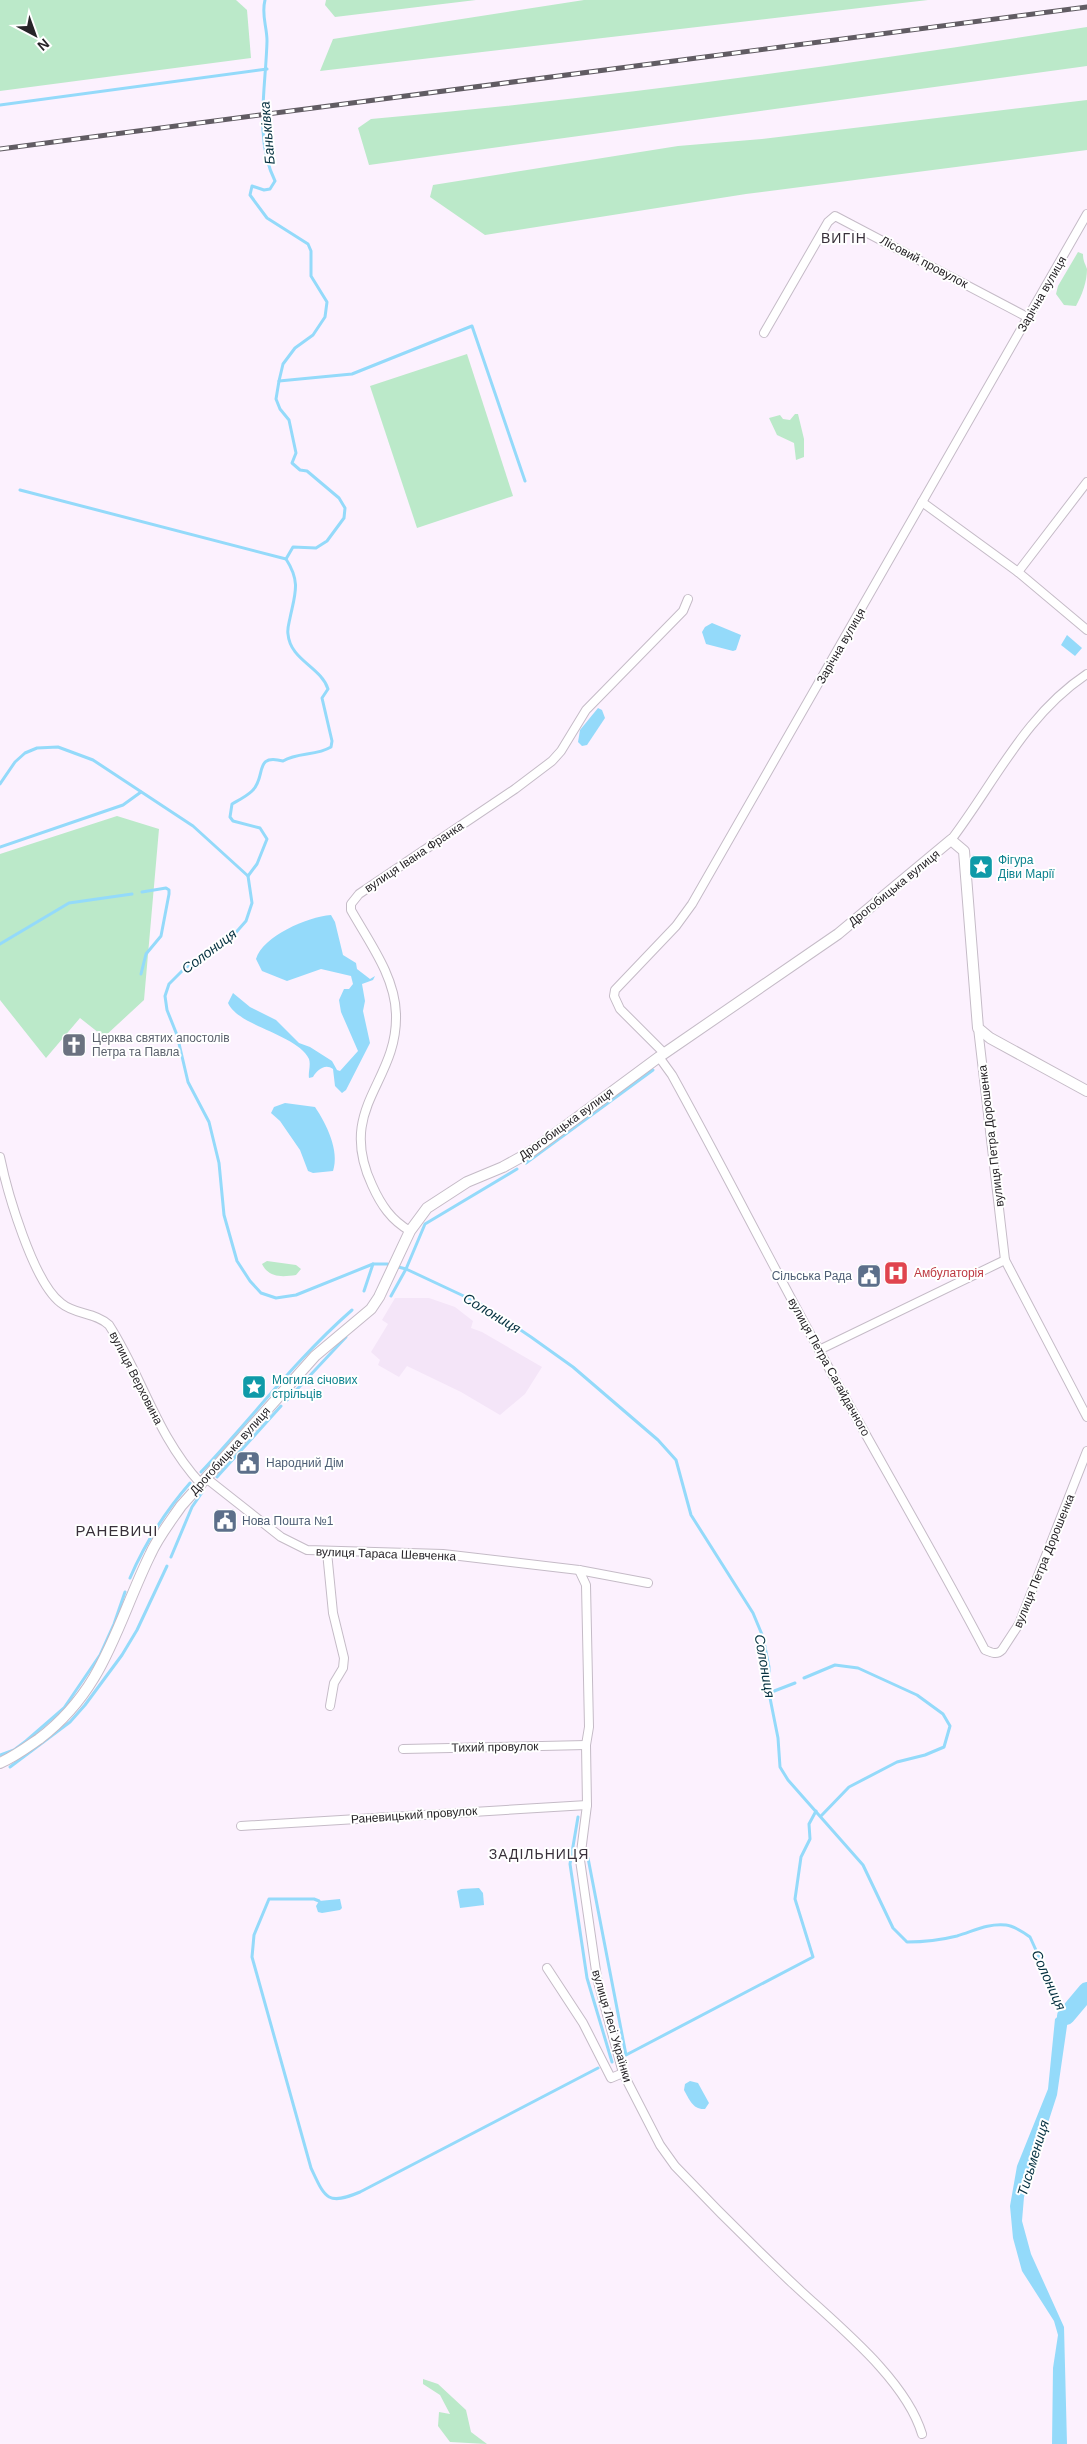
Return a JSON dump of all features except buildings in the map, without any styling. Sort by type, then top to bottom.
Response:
[{"type":"street","name":"Зарічна вулиця","points":[[662,1055],[620,1009],[614,996],[615,990],[676,926],[692,904],[1087,214]]},
{"type":"street","name":"Лісовий провулок","points":[[764,333],[828,222],[835,216],[1029,318]]},
{"type":"street","points":[[1018,572],[1087,482]]},
{"type":"street","points":[[922,502],[1018,572],[1087,630]]},
{"type":"street","name":"вулиця Івана Франка","points":[[410,1231],[395,1222],[383,1207],[366,1174],[361,1157],[360,1141],[363,1116],[392,1045],[396,1016],[391,986],[351,910],[351,904],[359,894],[515,789],[552,761],[561,751],[586,710],[683,611],[688,599]]},
{"type":"street","name":"Дрогобицька вулиця","points":[[0,1763],[19,1753],[54,1727],[82,1695],[120,1630],[154,1548],[181,1506],[315,1356],[367,1313],[379,1297],[410,1231],[420,1215],[437,1200],[467,1182],[511,1163],[532,1151],[662,1055],[838,934],[951,840],[1008,754],[1027,729],[1052,701],[1087,674]]},
{"type":"street","name":"вулиця Петра Дорошенка","points":[[951,840],[964,851],[978,1028],[1005,1260],[1087,1417]]},
{"type":"street","points":[[978,1028],[990,1038],[1087,1091]]},
{"type":"street","name":"вулиця Петра Сагайдачного","points":[[662,1055],[819,1350],[985,1650]]},
{"type":"street","name":"вулиця Верховина","points":[[0,1156],[11,1206],[49,1290],[66,1307],[94,1315],[109,1325],[164,1435],[186,1466],[203,1481]]},
{"type":"street","points":[[819,1350],[1005,1260]]},
{"type":"street","name":"вулиця Петра Дорошенка","points":[[985,1650],[999,1652],[1014,1634],[1087,1452]]},
{"type":"street","name":"вулиця Тараса Шевченка","points":[[203,1481],[291,1543],[307,1550],[443,1554],[579,1570],[648,1583]]},
{"type":"street","points":[[327,1552],[333,1613],[344,1663],[334,1683],[330,1706]]},
{"type":"street","name":"вулиця Лесі Українки","points":[[579,1570],[586,1585],[589,1727],[586,1745],[587,1805],[581,1840],[580,1872],[597,1978],[623,2073],[660,2146],[674,2166],[788,2279],[846,2333],[889,2379],[912,2407],[922,2434]]},
{"type":"street","name":"Тихий провулок","points":[[403,1749],[586,1745]]},
{"type":"street","name":"Раневицький провулок","points":[[241,1826],[587,1805]]},
{"type":"street","points":[[547,1968],[583,2024],[612,2078],[623,2073]]},
{"type":"shaded area","points":[[395,1298],[429,1298],[455,1307],[473,1321],[471,1328],[482,1332],[542,1367],[525,1394],[500,1415],[461,1392],[407,1366],[399,1377],[378,1365],[380,1360],[371,1352],[388,1324],[382,1320]]},
{"type":"green space","points":[[0,0],[236,0],[247,10],[251,58],[0,91]]},
{"type":"green space","points":[[326,0],[476,0],[335,17],[325,5]]},
{"type":"green space","points":[[584,0],[928,0],[320,71],[333,39]]},
{"type":"green space","points":[[1087,27],[1087,66],[369,165],[358,128],[371,119],[551,101],[730,79]]},
{"type":"green space","points":[[1087,100],[1087,150],[746,194],[485,235],[430,197],[433,185],[678,146],[762,139]]},
{"type":"green space","points":[[1078,252],[1083,254],[1087,269],[1085,284],[1076,306],[1064,305],[1056,294],[1058,286]]},
{"type":"green space","points":[[467,354],[513,496],[417,528],[370,386]]},
{"type":"green space","points":[[795,414],[798,414],[804,439],[804,457],[796,460],[794,443],[777,435],[769,418],[780,415],[783,419],[790,420]]},
{"type":"green space","points":[[117,816],[159,829],[144,1000],[104,1037],[80,1018],[46,1058],[0,1000],[0,854]]},
{"type":"green space","points":[[267,1261],[296,1265],[301,1269],[296,1275],[276,1276],[268,1272],[262,1264]]},
{"type":"green space","points":[[423,2379],[438,2384],[466,2410],[471,2432],[487,2444],[450,2442],[438,2426],[439,2412],[450,2414],[440,2395],[423,2384]]},
{"type":"water","points":[[712,623],[741,635],[736,650],[733,651],[706,644],[702,632],[705,627]]},
{"type":"water","points":[[1067,635],[1082,648],[1075,656],[1061,645]]},
{"type":"water","points":[[598,708],[602,710],[605,718],[587,745],[582,746],[578,742],[580,730]]},
{"type":"water","points":[[331,915],[335,922],[343,955],[356,963],[357,969],[370,979],[375,976],[373,980],[362,984],[365,1001],[363,1011],[370,1043],[346,1090],[342,1093],[335,1086],[333,1069],[324,1067],[313,1077],[309,1078],[309,1059],[303,1050],[293,1043],[255,1025],[234,1011],[228,1003],[233,993],[250,1007],[276,1020],[299,1043],[310,1047],[332,1061],[337,1070],[340,1071],[358,1051],[341,1012],[339,1000],[344,989],[349,989],[353,984],[351,976],[321,969],[287,981],[262,971],[256,959],[260,951],[276,935],[310,919]]},
{"type":"water","points":[[285,1103],[315,1107],[331,1137],[335,1155],[333,1171],[313,1173],[308,1171],[300,1150],[280,1121],[271,1113],[274,1107]]},
{"type":"water","points":[[479,1888],[483,1893],[484,1905],[460,1908],[457,1891]]},
{"type":"water","points":[[340,1899],[342,1908],[340,1910],[318,1912],[316,1906],[319,1901]]},
{"type":"water","points":[[1083,1993],[1068,2019],[1057,2095],[1024,2197],[1022,2221],[1031,2254],[1064,2327],[1067,2444],[1052,2444],[1053,2368],[1058,2335],[1054,2321],[1022,2271],[1013,2238],[1010,2206],[1017,2166],[1048,2089],[1055,2019]]},
{"type":"water","points":[[690,2081],[698,2083],[709,2103],[705,2109],[694,2106],[684,2090],[685,2084]]},
{"type":"waterway","name":"Баньківка","points":[[248,876],[257,864],[267,839],[260,828],[233,821],[230,817],[232,804],[252,791],[259,779],[264,763],[268,760],[283,761],[331,747],[332,741],[322,698],[328,689],[324,681],[300,657],[290,643],[288,628],[296,588],[294,575],[286,559],[293,547],[316,548],[327,541],[344,518],[345,508],[339,498],[307,471],[300,470],[292,463],[296,453],[289,420],[280,409],[276,399],[283,364],[295,348],[313,335],[325,317],[327,302],[311,276],[311,251],[308,244],[267,218],[250,195],[252,186],[264,190],[270,189],[275,181],[269,165],[263,130],[267,41],[264,11],[265,0]]},
{"type":"waterway","points":[[0,105],[267,69]]},
{"type":"waterway","points":[[279,381],[352,374],[472,326],[525,481]]},
{"type":"waterway","points":[[20,490],[286,559]]},
{"type":"waterway","name":"Солониця","points":[[0,784],[15,762],[25,753],[37,748],[58,747],[93,760],[193,826],[248,876],[252,903],[246,921],[231,938],[185,968],[169,984],[165,996],[167,1010],[177,1035],[188,1082],[209,1122],[219,1163],[224,1215],[237,1261],[250,1281],[261,1293],[276,1298],[296,1295],[373,1264],[387,1264],[406,1269],[485,1306],[531,1337],[573,1367],[658,1440],[676,1460],[691,1515],[753,1613],[763,1637],[769,1667],[769,1693],[778,1738],[780,1767],[788,1780],[863,1865],[893,1928],[907,1942],[945,1939],[993,1925],[1006,1925],[1015,1928],[1030,1937],[1065,2014]]},
{"type":"waterway","points":[[0,847],[123,805],[141,792]]},
{"type":"waterway","points":[[141,974],[146,954],[161,936],[169,890],[166,888],[142,892]]},
{"type":"waterway","points":[[0,944],[69,903],[132,894]]},
{"type":"waterway","points":[[526,1163],[653,1070]]},
{"type":"waterway","points":[[391,1296],[406,1269],[425,1224],[517,1169]]},
{"type":"waterway","points":[[364,1291],[373,1264]]},
{"type":"waterway","points":[[201,1472],[312,1348],[352,1310]]},
{"type":"waterway","points":[[287,1400],[346,1337]]},
{"type":"waterway","points":[[217,1477],[281,1406]]},
{"type":"waterway","points":[[130,1578],[156,1529],[190,1483]]},
{"type":"waterway","points":[[171,1557],[192,1507],[203,1491]]},
{"type":"waterway","points":[[10,1767],[70,1722],[85,1705],[122,1655],[137,1630],[167,1566]]},
{"type":"waterway","points":[[0,1755],[14,1750],[64,1708],[100,1655],[114,1624],[125,1592]]},
{"type":"waterway","points":[[804,1678],[835,1665],[858,1668],[917,1695],[943,1714],[950,1726],[944,1747],[925,1755],[897,1762],[849,1787],[821,1816]]},
{"type":"waterway","points":[[769,1693],[795,1683]]},
{"type":"waterway","points":[[588,1858],[626,2055],[813,1957],[795,1899],[801,1857],[810,1839],[809,1824],[816,1811]]},
{"type":"waterway","points":[[578,1817],[570,1864],[587,1978],[612,2062]]},
{"type":"waterway","points":[[319,1901],[314,1899],[269,1899],[254,1935],[252,1957],[311,2168],[320,2186],[328,2196],[340,2198],[360,2192],[598,2068]]},
{"type":"waterway","name":"Тисьмениця","points":[[1066,2016],[1087,1991]]},
{"type":"railway","points":[[0,149],[1087,7]]},
{"type":"place","name":"Фігура Діви Марії","points":[[981,867]]},
{"type":"place","name":"Церква святих апостолів Петра та Павла","points":[[74,1045]]},
{"type":"place","name":"Амбулаторія","points":[[896,1273]]},
{"type":"place","name":"Сільська Рада","points":[[869,1276]]},
{"type":"place","name":"Могила січових стрільців","points":[[254,1387]]},
{"type":"place","name":"Народний Дім","points":[[248,1463]]},
{"type":"place","name":"Нова Пошта №1","points":[[225,1521]]},
{"type":"district","name":"ВИГІН","points":[[844,238]]},
{"type":"district","name":"РАНЕВИЧІ","points":[[117,1531]]},
{"type":"district","name":"ЗАДІЛЬНИЦЯ","points":[[539,1854]]}]
